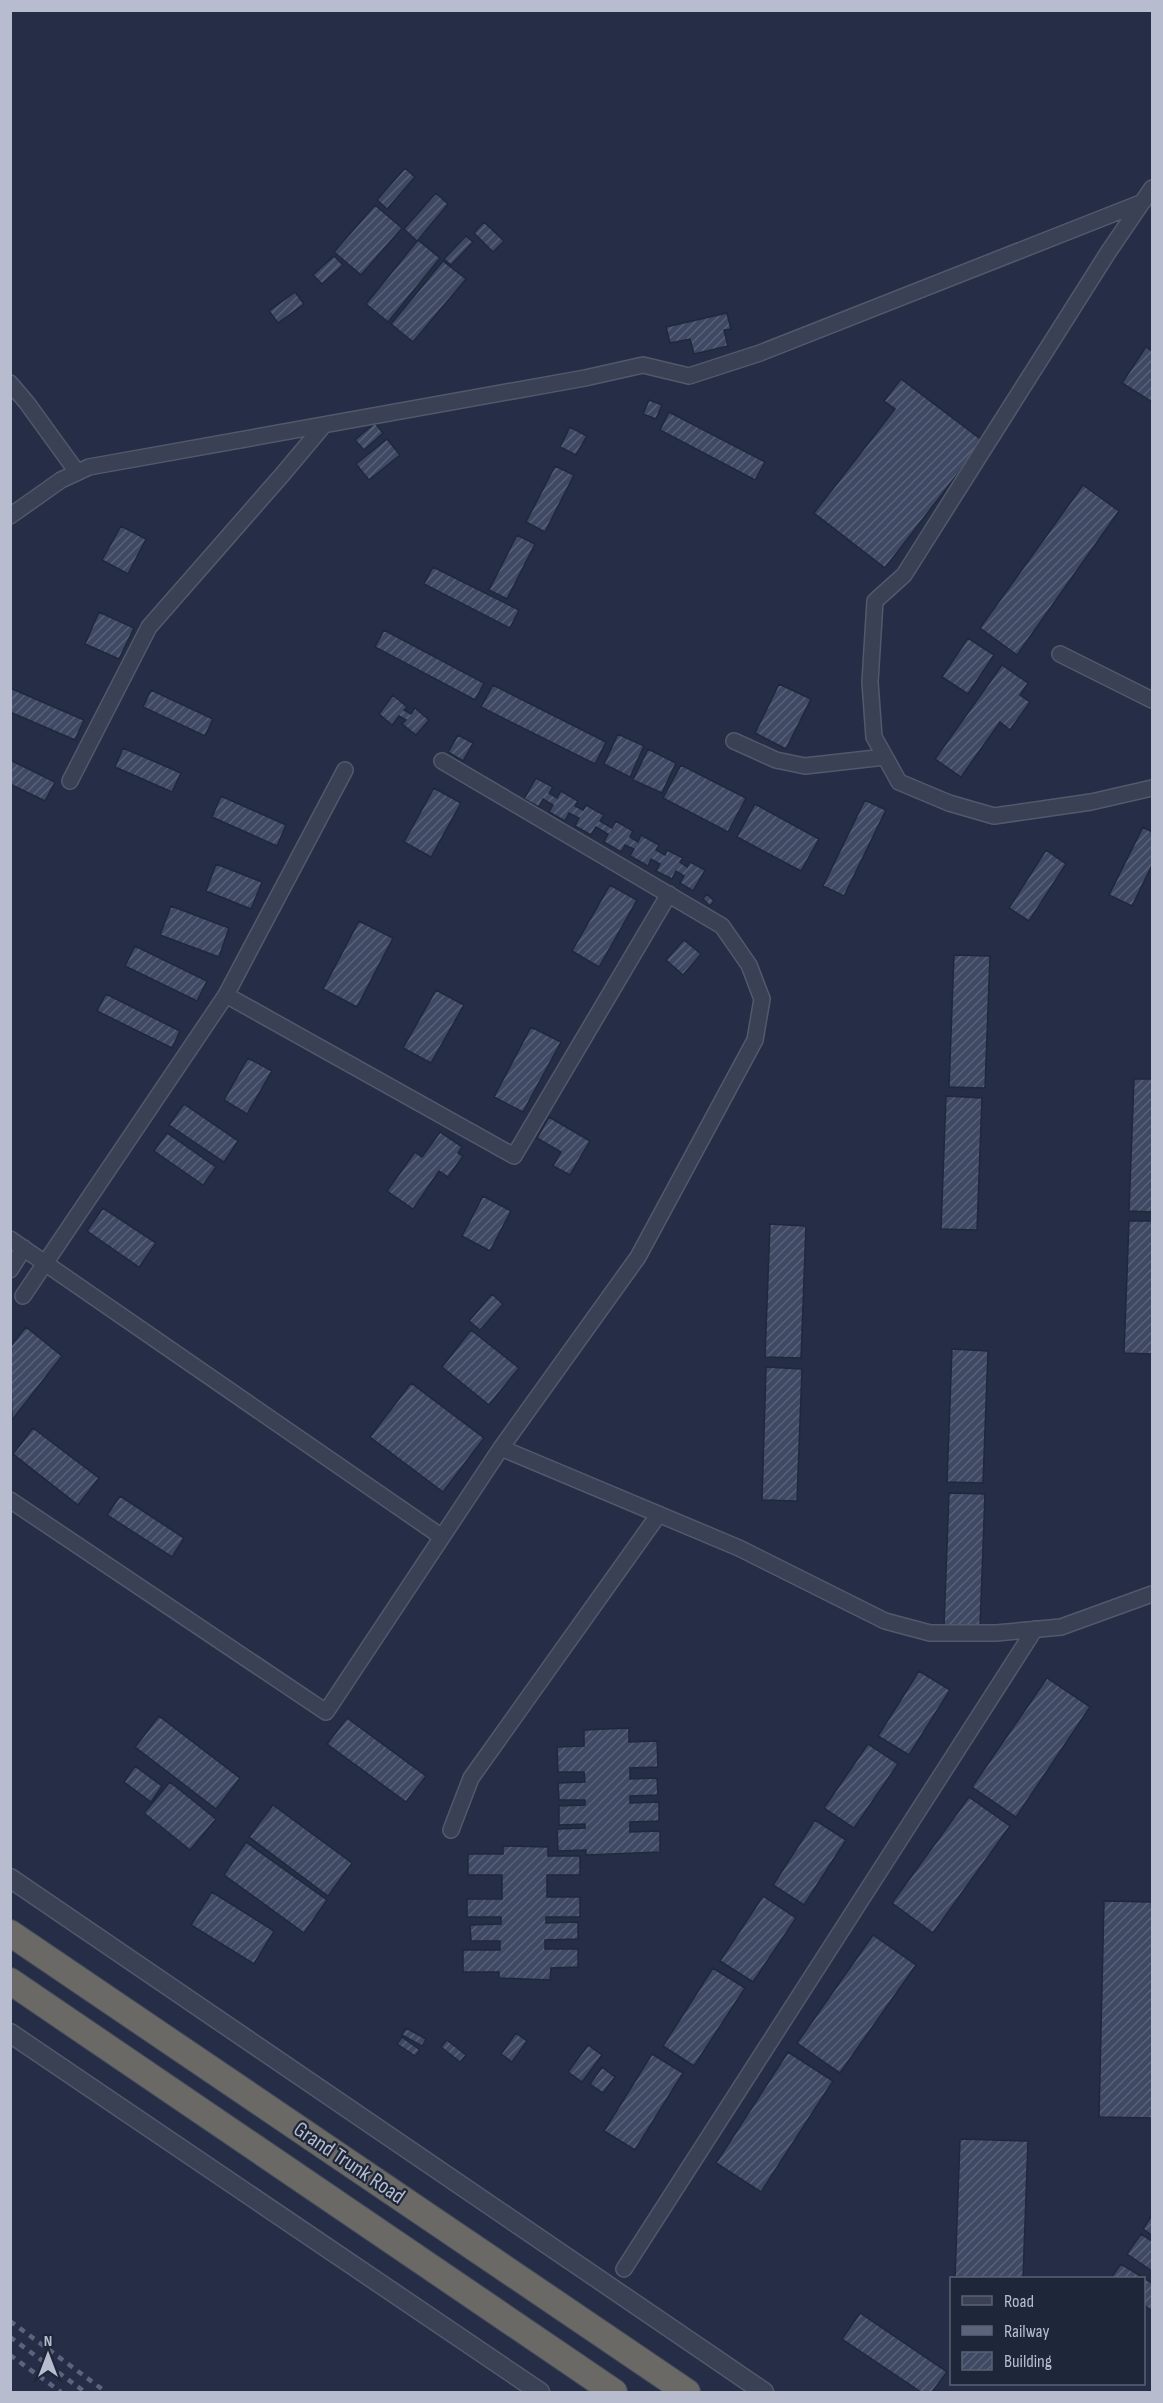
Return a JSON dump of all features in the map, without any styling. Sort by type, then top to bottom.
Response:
[{"type":"highway","name":"Grand Trunk Road","points":[[10,1933],[687,2392]]},
{"type":"highway","name":"Grand Trunk Road","points":[[12,1982],[614,2392]]},
{"type":"street","points":[[1152,188],[904,574],[875,601],[870,682],[874,737],[899,782],[949,803],[994,816],[1091,802],[1152,788]]},
{"type":"street","points":[[10,516],[61,480],[89,467],[585,378],[643,365],[689,375],[760,353],[1143,202]]},
{"type":"street","points":[[10,383],[77,472]]},
{"type":"street","points":[[70,781],[150,627],[324,425]]},
{"type":"street","points":[[1060,654],[1152,700]]},
{"type":"street","points":[[734,741],[776,760],[805,766],[885,757]]},
{"type":"street","points":[[10,1500],[326,1712],[501,1448],[638,1257],[755,1040],[762,999],[749,965],[722,926],[442,761]]},
{"type":"street","points":[[22,1296],[226,995],[345,770]]},
{"type":"street","points":[[226,995],[514,1156],[669,894]]},
{"type":"street","points":[[10,1239],[442,1537]]},
{"type":"street","points":[[10,1270],[24,1248]]},
{"type":"street","points":[[501,1448],[739,1548],[885,1621],[930,1633],[996,1633],[1061,1628],[1152,1594]]},
{"type":"street","points":[[451,1830],[471,1778],[659,1514]]},
{"type":"street","points":[[624,2269],[1035,1629]]},
{"type":"street","points":[[11,1878],[764,2392]]},
{"type":"street","points":[[10,2033],[540,2392]]},
{"type":"building","points":[[405,168],[415,177],[387,209],[377,200]]},
{"type":"building","points":[[436,193],[448,204],[417,241],[404,229]]},
{"type":"building","points":[[375,205],[402,228],[361,275],[334,252]]},
{"type":"building","points":[[484,222],[504,241],[493,252],[474,233]]},
{"type":"building","points":[[466,236],[473,242],[451,265],[444,259]]},
{"type":"building","points":[[418,240],[440,258],[388,322],[366,304]]},
{"type":"building","points":[[334,256],[343,265],[322,284],[313,275]]},
{"type":"building","points":[[443,261],[466,279],[413,342],[391,324]]},
{"type":"building","points":[[295,292],[304,304],[278,323],[269,311]]},
{"type":"building","points":[[727,313],[731,329],[724,330],[728,346],[694,354],[690,339],[670,343],[666,327]]},
{"type":"building","points":[[1146,347],[1152,351],[1152,402],[1122,383]]},
{"type":"building","points":[[901,379],[983,441],[885,568],[814,513],[895,409],[884,401]]},
{"type":"building","points":[[649,400],[662,405],[656,419],[643,414]]},
{"type":"building","points":[[669,412],[765,462],[755,480],[660,430]]},
{"type":"building","points":[[375,423],[383,433],[364,450],[355,440]]},
{"type":"building","points":[[570,427],[587,436],[576,455],[560,447]]},
{"type":"building","points":[[387,439],[400,455],[369,480],[356,464]]},
{"type":"building","points":[[555,466],[574,475],[545,532],[526,522]]},
{"type":"building","points":[[1083,485],[1119,511],[1017,655],[980,628]]},
{"type":"building","points":[[121,526],[146,539],[128,574],[102,560]]},
{"type":"building","points":[[517,535],[535,544],[507,599],[489,590]]},
{"type":"building","points":[[433,567],[519,610],[510,628],[424,584]]},
{"type":"building","points":[[99,612],[134,628],[119,659],[85,644]]},
{"type":"building","points":[[384,630],[484,683],[475,700],[375,647]]},
{"type":"building","points":[[968,638],[994,655],[968,694],[942,677]]},
{"type":"building","points":[[1002,665],[1028,683],[1020,695],[1030,702],[1010,730],[1000,722],[961,777],[935,759]]},
{"type":"building","points":[[779,684],[811,699],[786,749],[755,733]]},
{"type":"building","points":[[493,685],[606,742],[595,764],[481,707]]},
{"type":"building","points":[[10,688],[84,720],[75,740],[10,712]]},
{"type":"building","points":[[151,690],[213,719],[205,736],[143,707]]},
{"type":"building","points":[[393,695],[407,707],[404,710],[411,714],[415,708],[429,720],[416,735],[402,724],[406,720],[399,716],[392,725],[379,714]]},
{"type":"building","points":[[618,734],[644,746],[630,777],[604,764]]},
{"type":"building","points":[[458,735],[473,743],[463,761],[448,752]]},
{"type":"building","points":[[123,748],[181,773],[172,792],[115,767]]},
{"type":"building","points":[[648,749],[676,763],[662,793],[633,780]]},
{"type":"building","points":[[10,760],[55,782],[45,801],[10,784]]},
{"type":"building","points":[[681,765],[746,798],[728,832],[663,798]]},
{"type":"building","points":[[536,778],[553,787],[549,793],[557,798],[561,791],[578,801],[575,806],[583,810],[586,805],[604,815],[600,821],[612,828],[616,821],[633,831],[630,837],[638,842],[641,835],[659,845],[656,850],[665,855],[667,850],[683,858],[680,862],[687,867],[690,862],[705,870],[693,891],[680,883],[684,876],[676,871],[672,879],[656,871],[660,864],[651,859],[648,866],[630,856],[634,849],[625,845],[621,852],[604,842],[608,834],[596,827],[591,835],[575,826],[579,818],[569,813],[565,821],[549,812],[553,805],[543,799],[539,807],[524,799]]},
{"type":"building","points":[[434,788],[461,803],[431,857],[404,842]]},
{"type":"building","points":[[221,796],[286,825],[277,846],[212,817]]},
{"type":"building","points":[[865,800],[886,810],[844,896],[823,886]]},
{"type":"building","points":[[755,804],[819,839],[801,871],[737,837]]},
{"type":"building","points":[[1143,827],[1152,832],[1152,865],[1132,906],[1109,895]]},
{"type":"building","points":[[1046,850],[1066,864],[1029,921],[1009,908]]},
{"type":"building","points":[[216,864],[262,882],[251,909],[206,891]]},
{"type":"building","points":[[610,885],[637,900],[599,967],[572,951]]},
{"type":"building","points":[[707,894],[714,901],[710,906],[703,899]]},
{"type":"building","points":[[171,906],[229,928],[219,957],[160,935]]},
{"type":"building","points":[[359,921],[393,938],[357,1007],[323,989]]},
{"type":"building","points":[[684,940],[701,954],[683,975],[666,960]]},
{"type":"building","points":[[135,946],[207,981],[197,1001],[125,966]]},
{"type":"building","points":[[954,955],[990,956],[985,1088],[949,1087]]},
{"type":"building","points":[[436,990],[464,1005],[431,1063],[403,1048]]},
{"type":"building","points":[[106,994],[180,1031],[172,1048],[97,1011]]},
{"type":"building","points":[[531,1027],[561,1042],[523,1112],[494,1097]]},
{"type":"building","points":[[248,1058],[272,1071],[247,1114],[224,1100]]},
{"type":"building","points":[[1134,1079],[1152,1079],[1152,1212],[1129,1211]]},
{"type":"building","points":[[946,1096],[982,1098],[977,1230],[941,1229]]},
{"type":"building","points":[[184,1104],[238,1141],[224,1162],[169,1125]]},
{"type":"building","points":[[549,1117],[590,1141],[570,1175],[553,1166],[561,1152],[537,1138]]},
{"type":"building","points":[[440,1132],[462,1147],[458,1153],[463,1156],[448,1177],[439,1171],[413,1209],[387,1191],[415,1152],[422,1157]]},
{"type":"building","points":[[167,1133],[216,1167],[203,1185],[154,1151]]},
{"type":"building","points":[[483,1196],[511,1211],[490,1251],[462,1236]]},
{"type":"building","points":[[103,1208],[156,1243],[139,1267],[87,1231]]},
{"type":"building","points":[[1129,1221],[1152,1221],[1152,1354],[1124,1353]]},
{"type":"building","points":[[770,1224],[806,1226],[801,1358],[765,1357]]},
{"type":"building","points":[[492,1294],[503,1304],[480,1330],[469,1321]]},
{"type":"building","points":[[26,1327],[62,1356],[12,1420],[10,1347]]},
{"type":"building","points":[[471,1330],[519,1368],[489,1405],[442,1367]]},
{"type":"building","points":[[952,1349],[988,1351],[983,1483],[947,1482]]},
{"type":"building","points":[[766,1367],[802,1369],[797,1501],[762,1500]]},
{"type":"building","points":[[411,1383],[484,1438],[443,1492],[370,1437]]},
{"type":"building","points":[[33,1428],[99,1478],[78,1505],[13,1454]]},
{"type":"building","points":[[949,1493],[985,1494],[980,1627],[944,1626]]},
{"type":"building","points":[[120,1496],[184,1538],[172,1557],[107,1515]]},
{"type":"building","points":[[919,1671],[950,1690],[909,1755],[878,1736]]},
{"type":"building","points":[[1047,1678],[1090,1707],[1016,1817],[972,1787]]},
{"type":"building","points":[[159,1716],[240,1778],[216,1809],[135,1747]]},
{"type":"building","points":[[347,1718],[426,1776],[406,1802],[327,1744]]},
{"type":"building","points":[[629,1728],[629,1742],[657,1741],[658,1767],[630,1768],[630,1779],[657,1778],[658,1795],[630,1796],[630,1803],[659,1802],[659,1821],[630,1822],[630,1832],[660,1831],[660,1852],[586,1855],[586,1850],[558,1851],[557,1829],[585,1828],[585,1824],[559,1825],[559,1806],[585,1805],[585,1800],[559,1800],[558,1783],[585,1782],[584,1772],[558,1772],[557,1747],[584,1746],[584,1730]]},
{"type":"building","points":[[868,1744],[898,1764],[854,1828],[824,1808]]},
{"type":"building","points":[[135,1766],[162,1786],[151,1802],[124,1782]]},
{"type":"building","points":[[170,1782],[216,1819],[190,1850],[144,1813]]},
{"type":"building","points":[[969,1797],[1010,1826],[933,1933],[892,1903]]},
{"type":"building","points":[[273,1805],[352,1863],[328,1896],[249,1837]]},
{"type":"building","points":[[815,1820],[846,1840],[804,1905],[773,1885]]},
{"type":"building","points":[[246,1842],[327,1900],[304,1933],[224,1875]]},
{"type":"building","points":[[503,1846],[548,1847],[548,1856],[580,1856],[580,1875],[547,1875],[547,1897],[580,1897],[580,1917],[546,1917],[546,1923],[578,1922],[578,1939],[545,1940],[545,1949],[578,1949],[578,1967],[551,1968],[550,1980],[499,1978],[499,1972],[463,1972],[463,1950],[500,1950],[500,1941],[471,1941],[470,1925],[501,1924],[501,1917],[467,1917],[467,1899],[502,1899],[502,1875],[468,1875],[468,1854],[503,1854]]},
{"type":"building","points":[[212,1892],[274,1931],[254,1964],[191,1925]]},
{"type":"building","points":[[763,1896],[796,1918],[753,1982],[720,1961]]},
{"type":"building","points":[[1104,1901],[1152,1902],[1152,2118],[1099,2117]]},
{"type":"building","points":[[873,1935],[916,1965],[840,2073],[797,2043]]},
{"type":"building","points":[[713,1968],[745,1988],[694,2066],[663,2046]]},
{"type":"building","points":[[406,2028],[426,2039],[422,2046],[402,2035]]},
{"type":"building","points":[[516,2033],[527,2041],[512,2062],[501,2054]]},
{"type":"building","points":[[402,2037],[420,2050],[415,2056],[397,2044]]},
{"type":"building","points":[[447,2040],[466,2055],[460,2062],[441,2047]]},
{"type":"building","points":[[588,2045],[602,2055],[582,2082],[568,2072]]},
{"type":"building","points":[[788,2052],[833,2081],[761,2192],[716,2163]]},
{"type":"building","points":[[652,2054],[683,2073],[635,2150],[604,2131]]},
{"type":"building","points":[[602,2067],[615,2077],[603,2093],[590,2084]]},
{"type":"building","points":[[960,2139],[1028,2141],[1023,2277],[955,2277]]},
{"type":"building","points":[[1152,2215],[1152,2235],[1143,2229]]},
{"type":"building","points":[[1141,2234],[1152,2241],[1152,2271],[1127,2254]]},
{"type":"building","points":[[1121,2264],[1142,2277],[1112,2277]]},
{"type":"building","points":[[1145,2279],[1152,2283],[1152,2311],[1145,2306]]},
{"type":"building","points":[[860,2313],[947,2372],[932,2392],[921,2392],[842,2339]]},
{"type":"railway","points":[[10,2321],[106,2392]]},
{"type":"railway","points":[[10,2337],[85,2392]]},
{"type":"railway","points":[[10,2355],[61,2392]]}]
